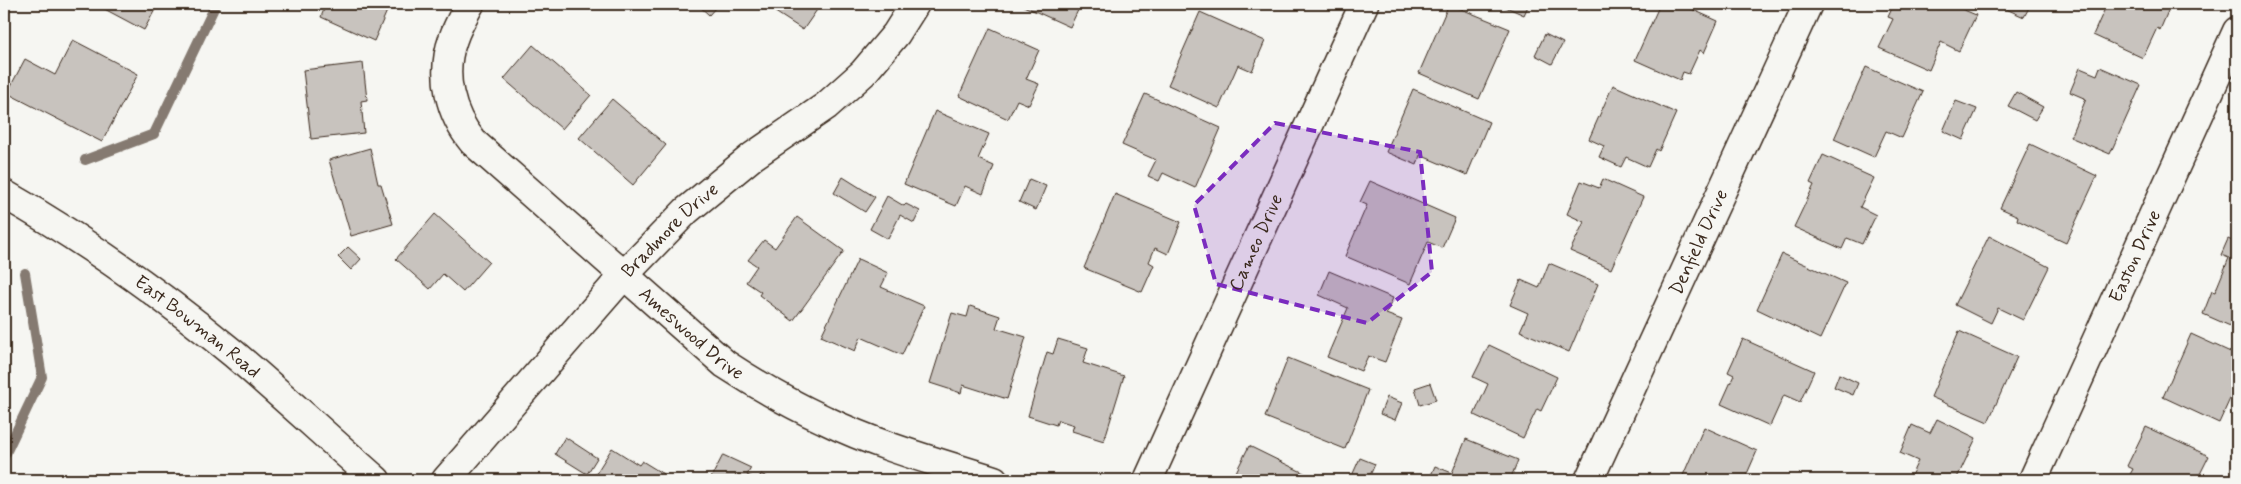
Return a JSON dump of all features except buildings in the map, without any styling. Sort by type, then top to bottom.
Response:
[{"type":"street","name":"Ameswood Drive","points":[[470,4],[452,40],[448,68],[450,99],[460,126],[473,142],[725,364],[762,388],[825,421],[879,443],[994,480]]},
{"type":"street","name":"Bradmore Drive","points":[[446,480],[624,276],[686,211],[753,156],[826,106],[863,73],[896,34],[915,4]]},
{"type":"street","name":"Cameo Drive","points":[[1148,480],[1364,4]]},
{"type":"street","name":"Denfield Drive","points":[[1589,480],[1808,4]]},
{"type":"street","name":"Easton Drive","points":[[2034,480],[2237,31]]},
{"type":"street","name":"East Bowman Road","points":[[4,194],[147,286],[234,354],[376,480]]},
{"type":"highlighted area","points":[[1275,123],[1420,152],[1432,272],[1367,323],[1216,284],[1194,205]]},
{"type":"waterway","points":[[85,160],[154,134],[216,4]]},
{"type":"waterway","points":[[4,457],[42,377],[25,273]]}]
